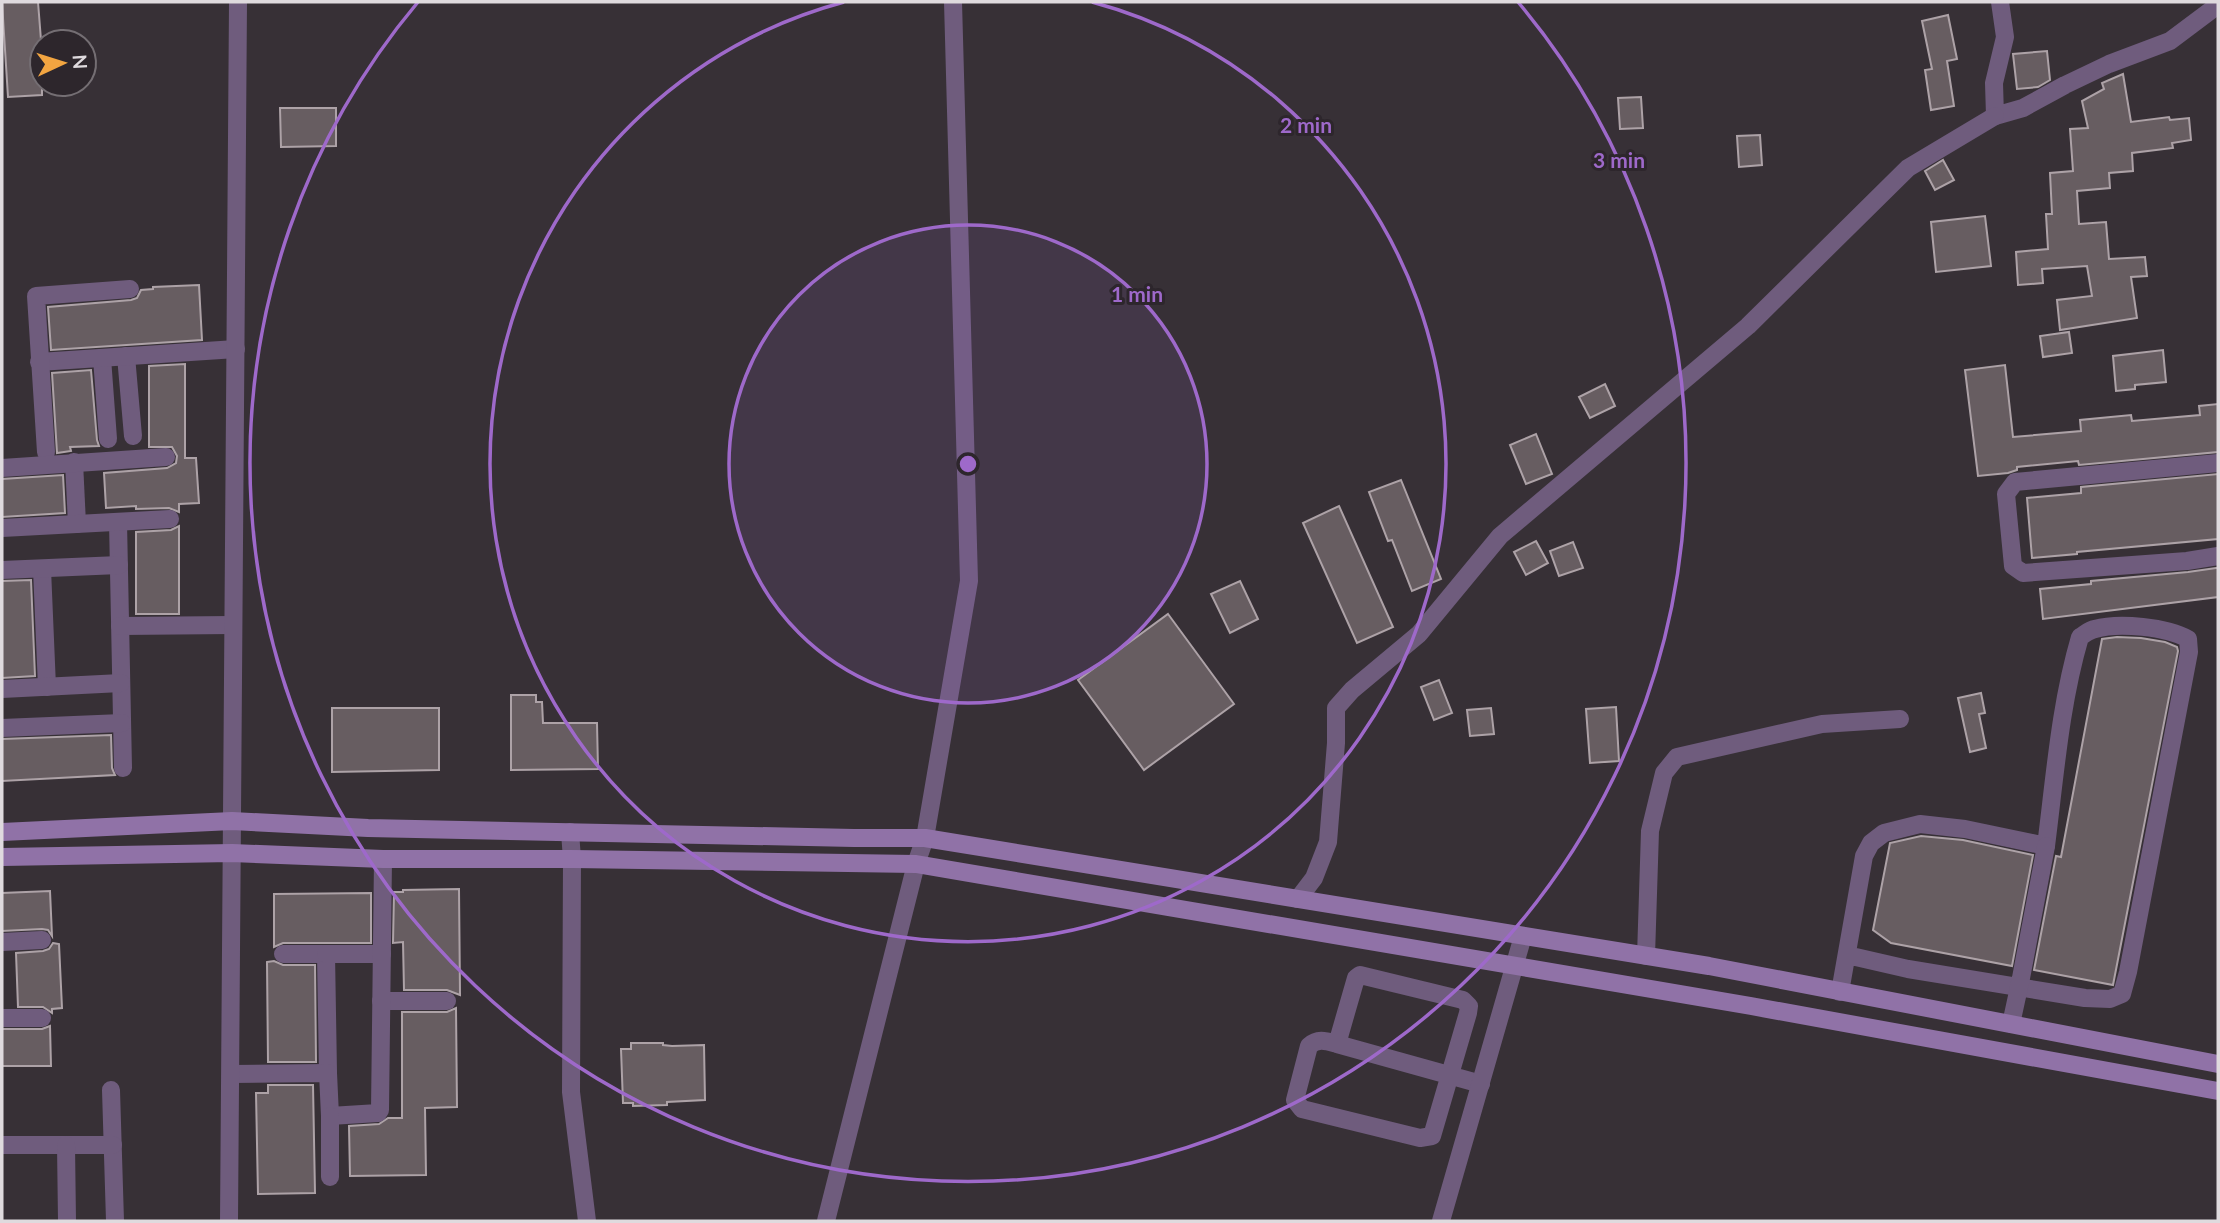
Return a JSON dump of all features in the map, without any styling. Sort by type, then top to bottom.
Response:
[{"type":"street","points":[[229,1221],[238,2]]},
{"type":"street","points":[[826,1221],[916,864],[925,838],[969,581],[953,2]]},
{"type":"street","points":[[1995,116],[1994,83],[2005,37],[2000,2]]},
{"type":"street","points":[[1298,899],[1314,878],[1328,842],[1336,708],[1352,690],[1419,634],[1500,536],[1748,326],[1908,167],[1995,116],[2023,108],[2109,64],[2170,41],[2218,5]]},
{"type":"street","points":[[46,452],[36,296],[130,289]]},
{"type":"street","points":[[39,362],[236,349]]},
{"type":"street","points":[[126,356],[132,436]]},
{"type":"street","points":[[102,358],[108,439]]},
{"type":"street","points":[[2,468],[166,457]]},
{"type":"street","points":[[74,462],[77,524]]},
{"type":"street","points":[[2218,463],[2015,482],[2006,494],[2013,566],[2023,573],[2187,561],[2218,556]]},
{"type":"street","points":[[2,528],[170,519]]},
{"type":"street","points":[[118,522],[122,768]]},
{"type":"street","points":[[2,570],[119,565]]},
{"type":"street","points":[[41,569],[47,687]]},
{"type":"street","points":[[120,626],[233,625]]},
{"type":"street","points":[[1847,955],[1908,969],[2020,986],[2085,998],[2110,999],[2122,994],[2169,768],[2189,652],[2188,639],[2177,633],[2110,626],[2092,629],[2080,637],[2065,702],[2046,846],[2020,986],[2011,1024]]},
{"type":"street","points":[[2,689],[121,683]]},
{"type":"street","points":[[1646,956],[1650,831],[1664,773],[1677,757],[1822,724],[1900,719]]},
{"type":"street","points":[[2,728],[122,723]]},
{"type":"street","points":[[2,825],[2,832],[232,821],[368,828],[925,838],[1709,966],[2218,1064]]},
{"type":"street","points":[[1840,992],[1864,856],[1871,843],[1884,833],[1920,824],[1965,829],[2046,846]]},
{"type":"street","points":[[570,832],[571,1091],[587,1221]]},
{"type":"street","points":[[2,858],[232,853],[383,859],[916,864],[1751,1006],[2218,1091]]},
{"type":"street","points":[[330,1116],[374,1114],[380,1110],[383,859]]},
{"type":"street","points":[[1441,1221],[1523,936]]},
{"type":"street","points":[[2,942],[42,940]]},
{"type":"street","points":[[283,954],[382,954]]},
{"type":"street","points":[[326,954],[330,1177]]},
{"type":"street","points":[[1337,1044],[1356,978],[1360,975],[1463,1000],[1469,1006],[1451,1075],[1434,1133],[1426,1138],[1420,1139],[1302,1109],[1295,1100],[1309,1046],[1322,1040],[1451,1075],[1481,1083]]},
{"type":"street","points":[[381,1001],[447,1001]]},
{"type":"street","points":[[2,1018],[42,1018]]},
{"type":"street","points":[[231,1074],[328,1073]]},
{"type":"street","points":[[111,1090],[114,1221]]},
{"type":"street","points":[[2,1145],[113,1145]]},
{"type":"street","points":[[66,1145],[67,1221]]},
{"type":"building","points":[[2,2],[38,2],[40,28],[28,28],[28,96],[8,97]]},
{"type":"building","points":[[1948,15],[1957,59],[1947,61],[1954,106],[1931,110],[1925,70],[1932,69],[1922,21]]},
{"type":"building","points":[[2047,51],[2050,80],[2038,87],[2017,89],[2013,54]]},
{"type":"building","points":[[2123,74],[2131,122],[2169,117],[2170,120],[2189,118],[2191,140],[2172,143],[2173,148],[2132,153],[2133,171],[2109,173],[2110,188],[2077,191],[2079,224],[2106,222],[2109,259],[2145,257],[2147,276],[2131,277],[2137,318],[2060,330],[2057,300],[2092,296],[2087,266],[2042,269],[2043,283],[2018,285],[2016,252],[2048,249],[2046,214],[2052,214],[2050,173],[2073,171],[2070,129],[2088,128],[2082,101],[2104,89],[2102,83]]},
{"type":"building","points":[[1641,97],[1643,128],[1620,129],[1618,98]]},
{"type":"building","points":[[280,108],[336,108],[336,146],[281,147]]},
{"type":"building","points":[[1760,135],[1762,165],[1739,167],[1737,136]]},
{"type":"building","points":[[1943,160],[1954,180],[1935,190],[1925,171]]},
{"type":"building","points":[[1985,216],[1991,266],[1936,272],[1931,222]]},
{"type":"building","points":[[199,285],[202,340],[51,350],[48,307],[131,300],[137,298],[141,290],[153,287]]},
{"type":"building","points":[[2069,332],[2072,353],[2043,357],[2040,336]]},
{"type":"building","points":[[2163,350],[2166,382],[2135,385],[2135,389],[2116,391],[2113,356]]},
{"type":"building","points":[[185,364],[185,458],[196,458],[199,503],[179,504],[179,512],[169,508],[136,509],[136,506],[106,508],[104,473],[167,468],[176,463],[177,456],[172,447],[149,447],[149,366]]},
{"type":"building","points":[[2005,365],[2013,437],[2081,431],[2080,420],[2131,415],[2132,421],[2200,415],[2199,406],[2218,404],[2218,452],[2079,465],[2078,461],[2017,467],[2017,470],[2008,473],[1978,476],[1965,370]]},
{"type":"building","points":[[91,370],[99,446],[70,447],[71,451],[57,453],[52,373]]},
{"type":"building","points":[[1605,384],[1615,406],[1590,418],[1579,397]]},
{"type":"building","points":[[1536,434],[1552,474],[1526,484],[1510,445]]},
{"type":"building","points":[[2218,474],[2218,539],[2032,558],[2027,498],[2081,493],[2081,487]]},
{"type":"building","points":[[63,475],[65,513],[2,517],[2,479]]},
{"type":"building","points":[[1401,480],[1441,579],[1412,591],[1369,492]]},
{"type":"building","points":[[1339,506],[1393,627],[1357,643],[1303,523]]},
{"type":"building","points":[[179,526],[179,614],[136,614],[136,532],[171,530]]},
{"type":"building","points":[[1536,541],[1548,563],[1526,575],[1514,552]]},
{"type":"building","points":[[1573,542],[1583,568],[1559,576],[1550,551]]},
{"type":"building","points":[[2218,568],[2218,597],[2043,619],[2040,589]]},
{"type":"building","points":[[31,580],[35,676],[2,678],[2,581]]},
{"type":"building","points":[[1240,581],[1258,619],[1230,633],[1211,594]]},
{"type":"building","points":[[1168,614],[1234,704],[1144,770],[1078,680]]},
{"type":"building","points":[[2117,637],[2165,642],[2177,647],[2178,651],[2113,985],[2034,970],[2056,856],[2061,857],[2102,639]]},
{"type":"building","points":[[1439,680],[1452,713],[1434,720],[1421,687]]},
{"type":"building","points":[[1981,693],[1985,713],[1979,714],[1986,748],[1970,752],[1958,698]]},
{"type":"building","points":[[511,695],[536,695],[536,702],[542,702],[543,723],[597,723],[598,769],[511,770]]},
{"type":"building","points":[[1616,707],[1619,761],[1590,763],[1586,709]]},
{"type":"building","points":[[332,708],[439,708],[439,770],[332,772]]},
{"type":"building","points":[[1491,708],[1494,734],[1470,736],[1467,710]]},
{"type":"building","points":[[111,735],[112,768],[115,775],[2,781],[2,739]]},
{"type":"building","points":[[1921,836],[1963,840],[2033,855],[2012,966],[1891,943],[1873,930],[1890,843]]},
{"type":"building","points":[[459,889],[460,995],[447,990],[404,990],[403,942],[393,943],[394,892]]},
{"type":"building","points":[[50,891],[52,936],[48,930],[42,929],[2,931],[2,893]]},
{"type":"building","points":[[371,893],[371,943],[283,943],[274,947],[274,894]]},
{"type":"building","points":[[53,943],[59,944],[62,1008],[52,1009],[52,1013],[43,1007],[18,1007],[16,953],[43,951],[49,949]]},
{"type":"building","points":[[267,962],[315,965],[316,1062],[268,1062]]},
{"type":"building","points":[[456,1008],[457,1107],[425,1108],[426,1175],[350,1176],[349,1126],[379,1124],[388,1118],[402,1118],[402,1012],[447,1012]]},
{"type":"building","points":[[50,1026],[51,1066],[2,1066],[2,1029],[42,1029]]},
{"type":"building","points":[[631,1043],[704,1045],[705,1100],[667,1102],[667,1105],[633,1106],[633,1103],[623,1103],[621,1049],[631,1049]]},
{"type":"building","points":[[268,1085],[313,1085],[315,1193],[258,1194],[256,1093],[268,1093]]}]
